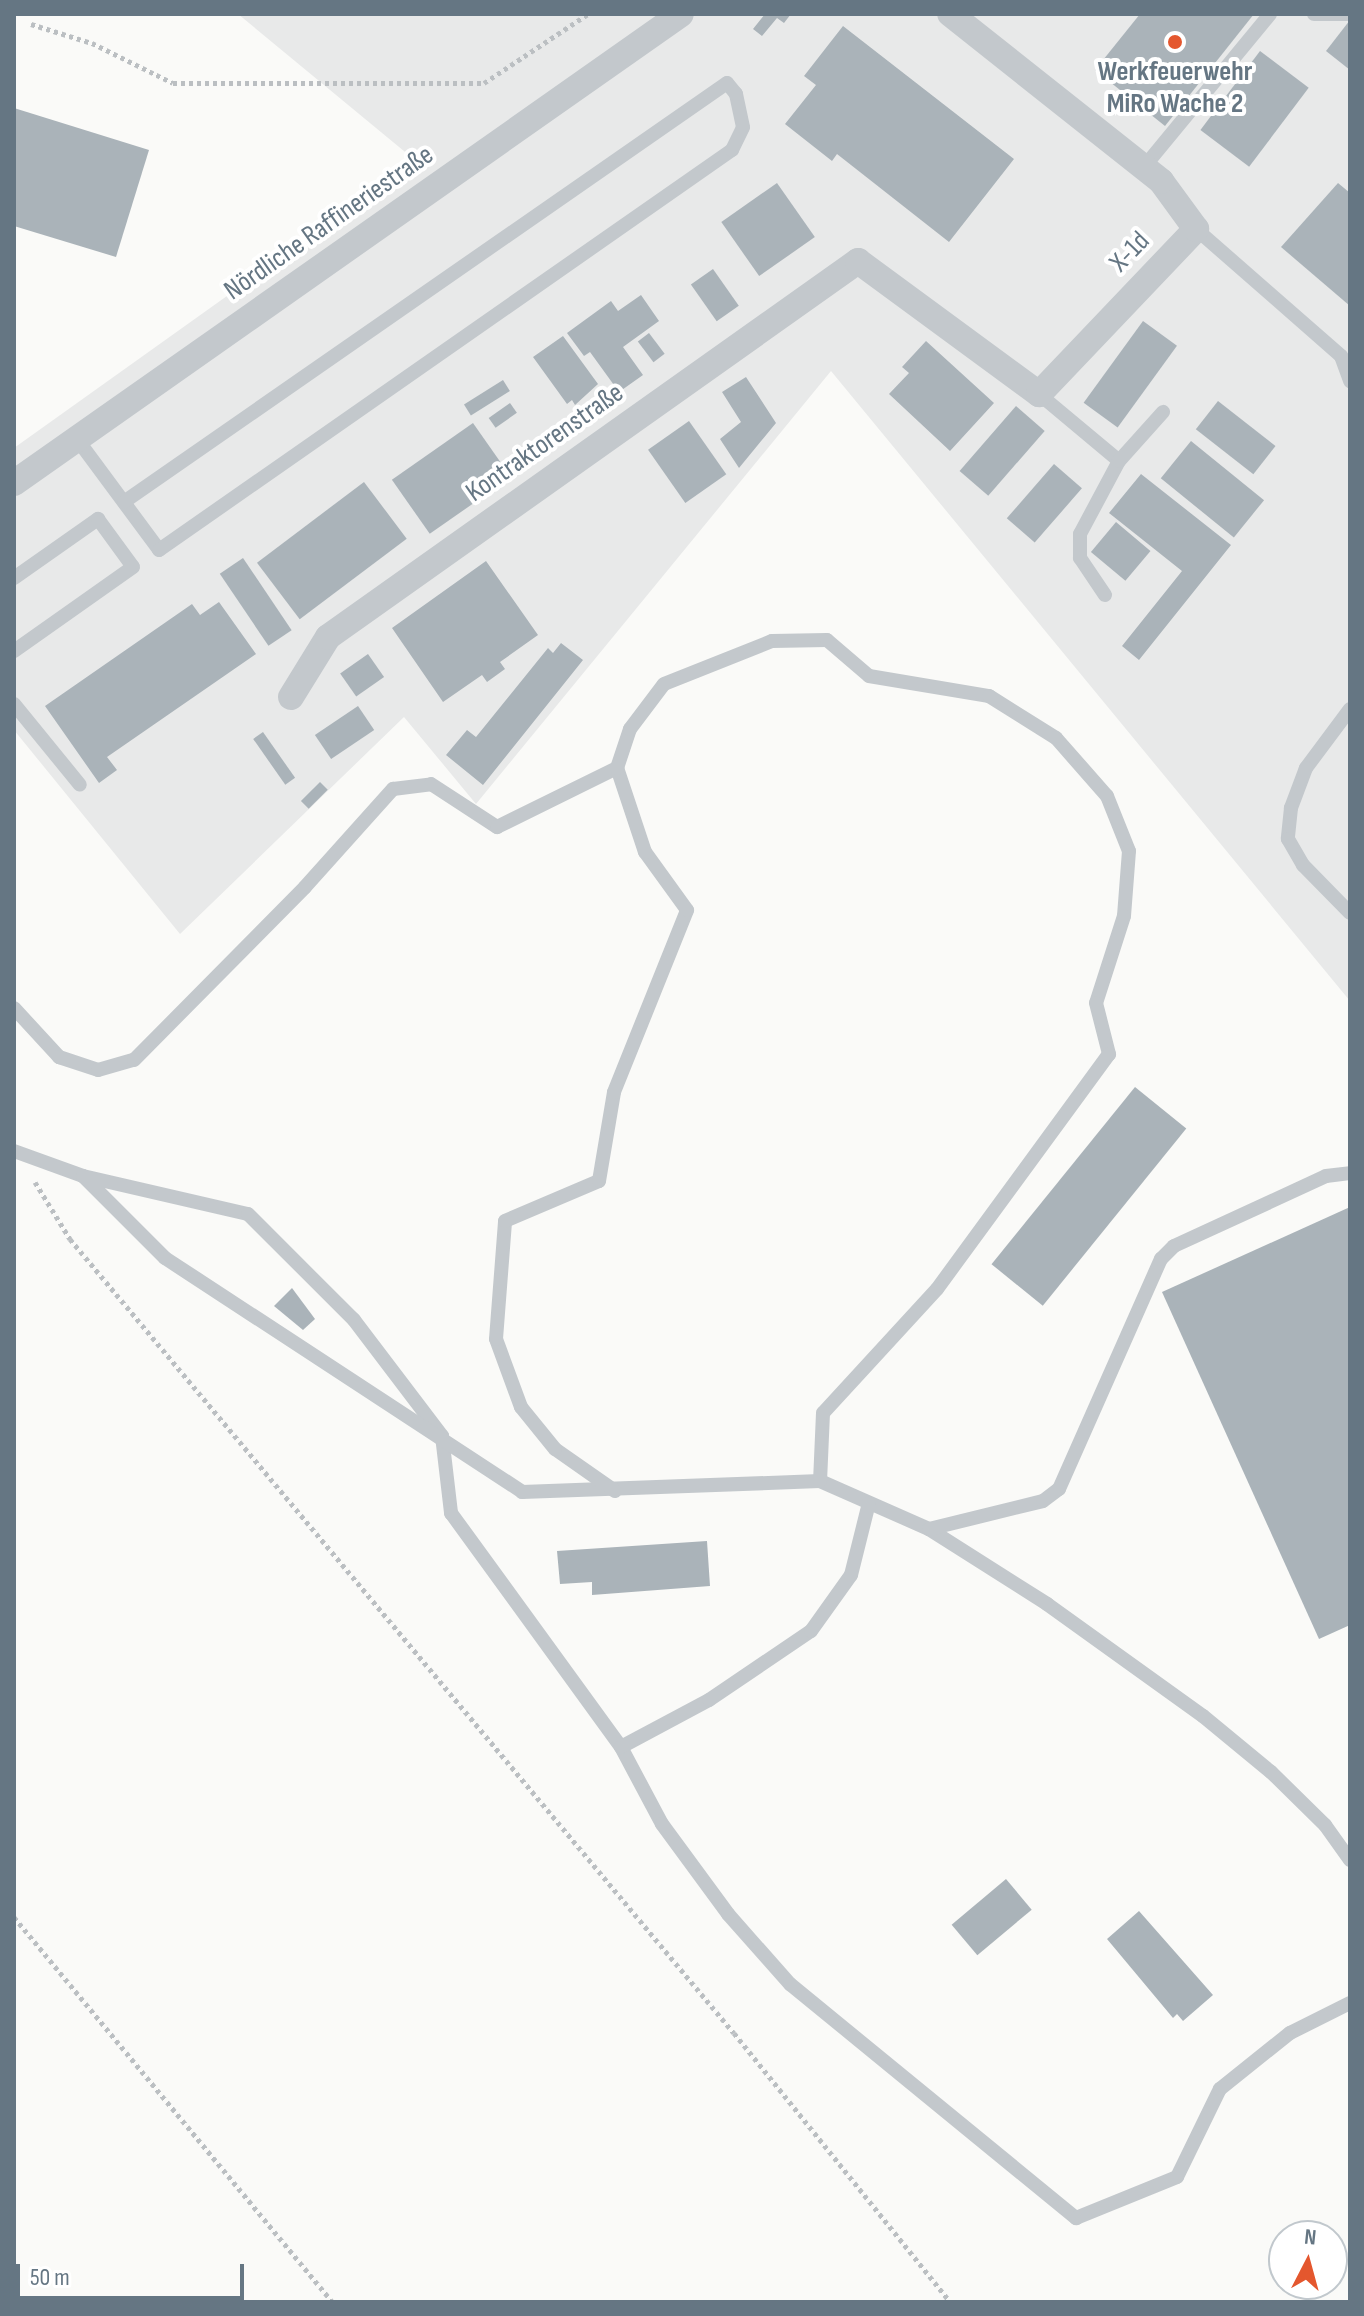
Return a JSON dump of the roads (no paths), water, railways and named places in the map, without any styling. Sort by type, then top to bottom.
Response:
[{"type":"street","name":"Nördliche Raffineriestraße","points":[[14,483],[681,14]]},
{"type":"street","points":[[950,14],[1144,167],[1196,229]]},
{"type":"street","name":"X-1d","points":[[1039,394],[1196,229]]},
{"type":"street","name":"Kontraktorenstraße","points":[[291,697],[328,637],[858,261],[1039,394]]},
{"type":"lane","points":[[1144,167],[1270,14]]},
{"type":"lane","points":[[1314,14],[1347,14]]},
{"type":"lane","points":[[77,439],[159,550],[732,150],[743,127],[736,94],[727,83],[124,502]]},
{"type":"lane","points":[[1196,229],[1341,356],[1350,381]]},
{"type":"lane","points":[[1039,394],[1119,461]]},
{"type":"lane","points":[[1105,595],[1080,558],[1080,534],[1119,461],[1163,412]]},
{"type":"lane","points":[[14,578],[98,519],[133,567],[14,651]]},
{"type":"lane","points":[[615,1491],[555,1449],[521,1407],[496,1339],[505,1221],[599,1181],[614,1092],[687,910],[645,852],[617,768],[630,729],[664,684],[772,641],[827,640],[869,676],[989,696],[1056,738],[1107,796],[1129,851],[1124,916],[1096,1003],[1109,1054],[937,1289],[823,1413],[820,1481]]},
{"type":"lane","points":[[14,704],[80,785]]},
{"type":"lane","points":[[1350,709],[1306,768],[1291,808],[1288,839],[1303,865],[1350,913]]},
{"type":"lane","points":[[14,1008],[59,1057],[98,1070],[134,1060],[305,887],[393,789],[431,784],[497,827],[617,768]]},
{"type":"lane","points":[[18,1154],[83,1176],[248,1214],[354,1320],[442,1436],[451,1513],[621,1747],[662,1824],[728,1914],[790,1984],[1076,2218],[1177,2177],[1220,2089],[1290,2033],[1350,2003]]},
{"type":"lane","points":[[929,1529],[1043,1501],[1059,1489],[1161,1259],[1174,1246],[1326,1176],[1350,1173]]},
{"type":"lane","points":[[83,1176],[165,1258],[442,1436],[522,1492],[615,1491],[820,1481],[929,1529],[1096,1637],[1203,1716],[1271,1772],[1325,1825],[1350,1860]]},
{"type":"lane","points":[[621,1747],[709,1700],[811,1631],[851,1575],[869,1503]]},
{"type":"place","name":"Werkfeuerwehr MiRo Wache 2","points":[[1175,42]]}]
